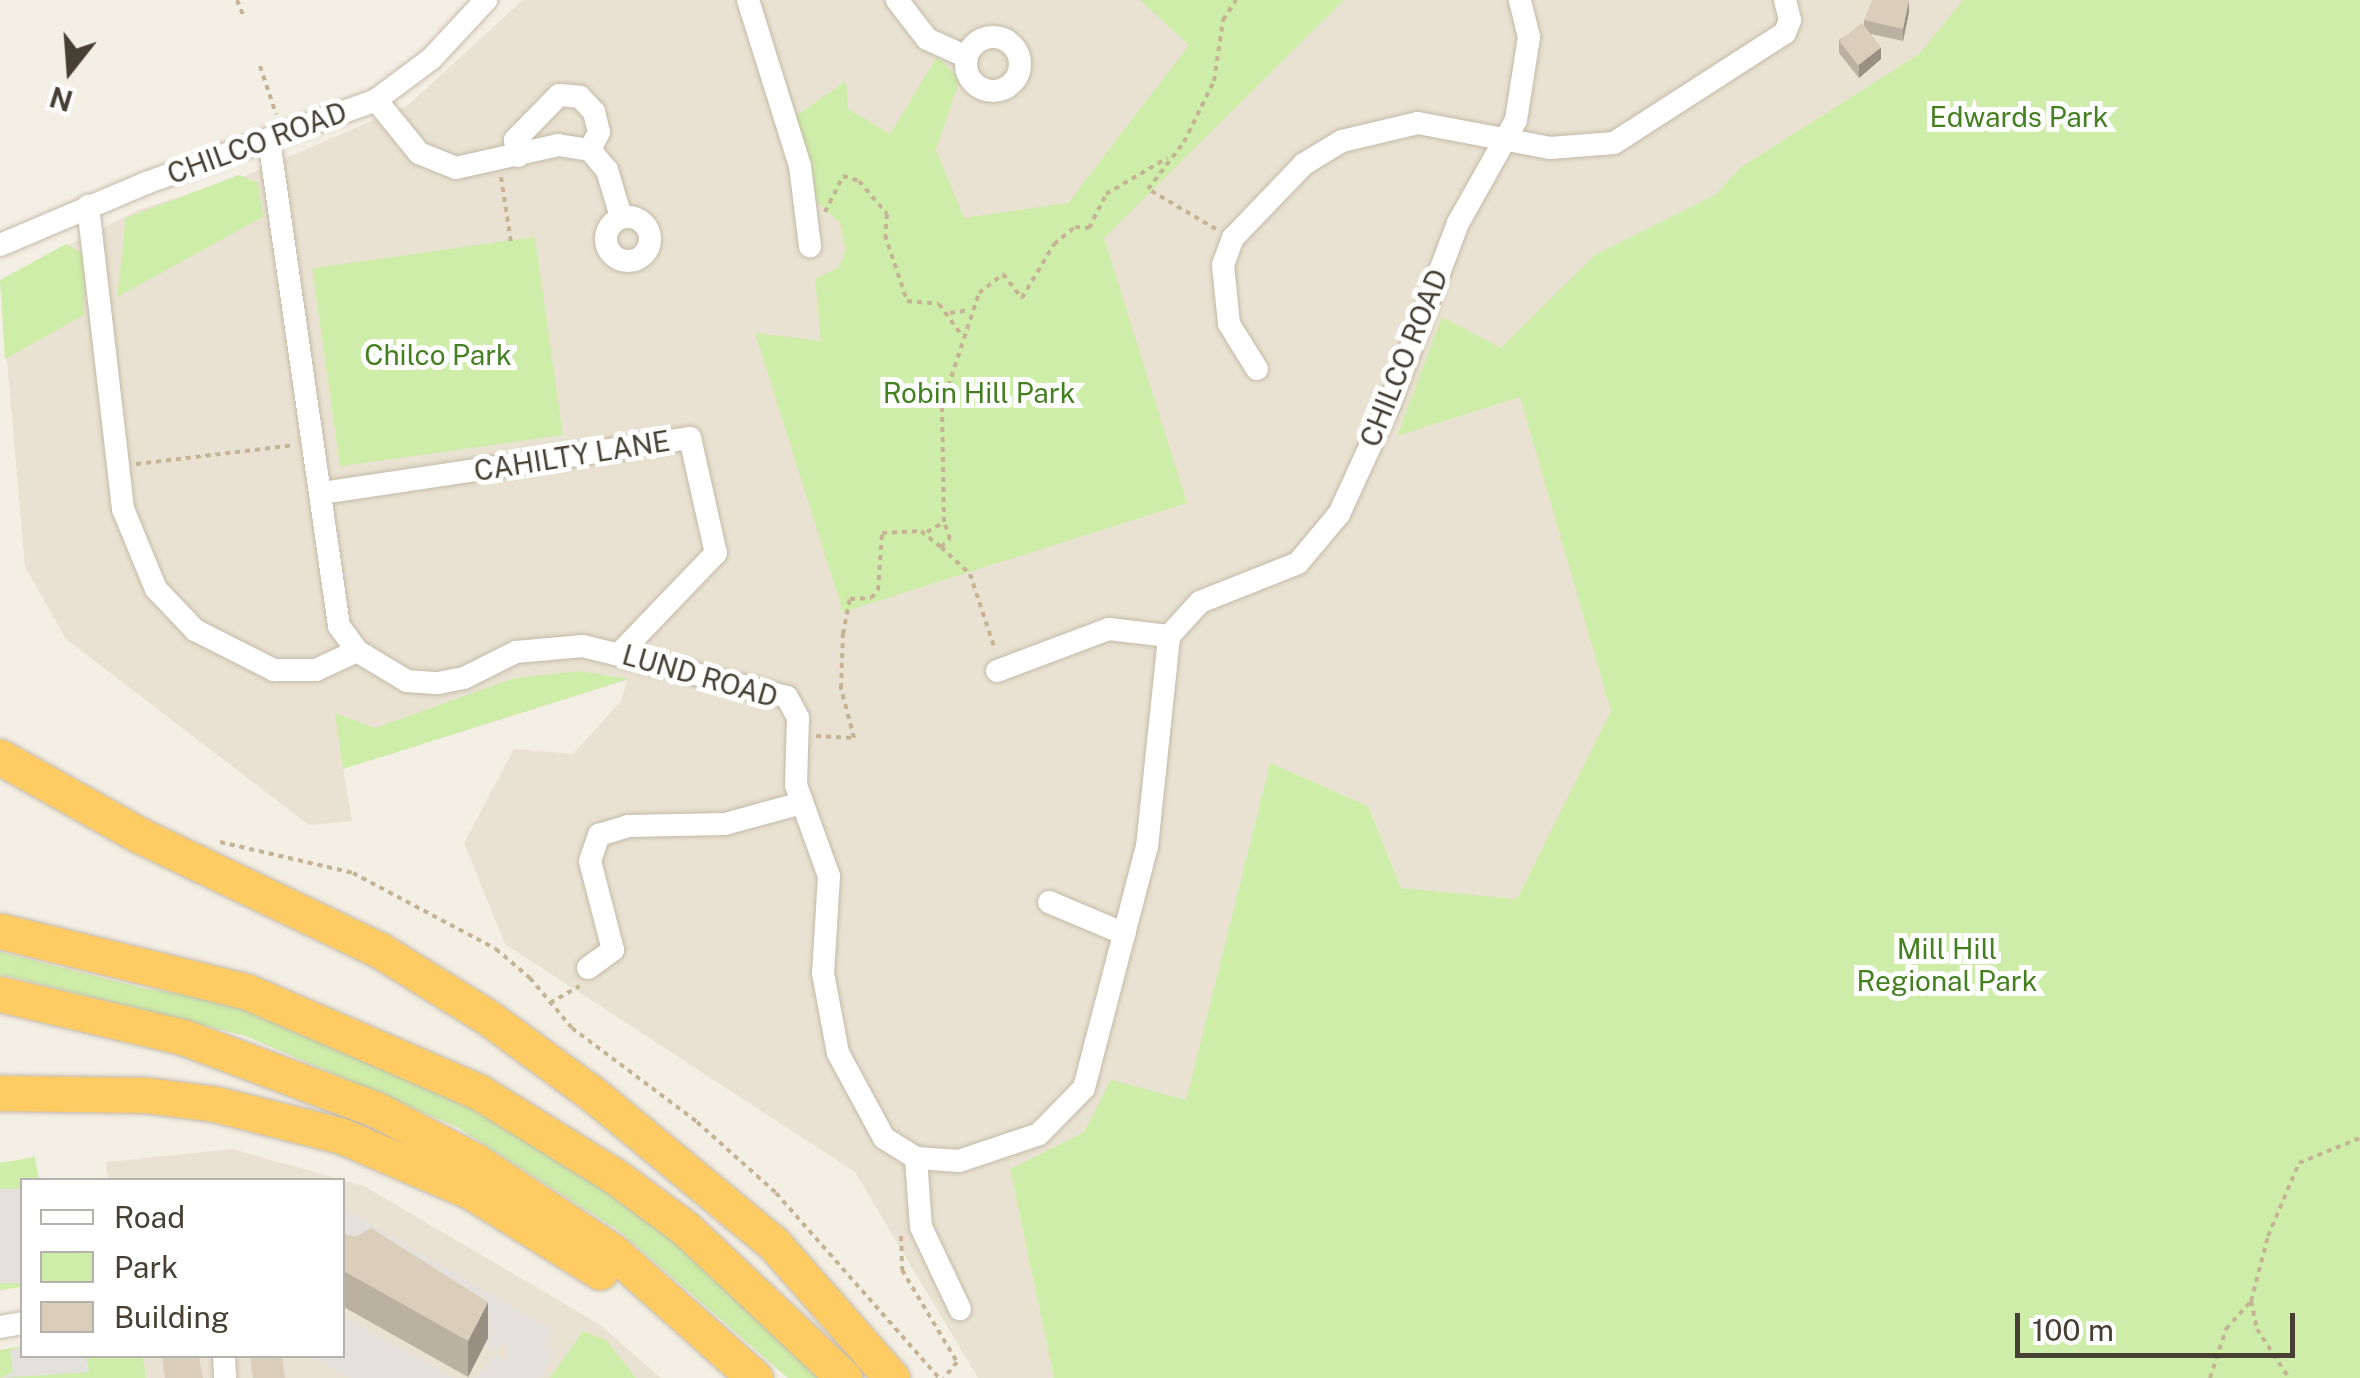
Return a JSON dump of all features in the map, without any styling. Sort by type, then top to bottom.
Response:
[{"type":"highway","points":[[0,756],[140,835],[381,952],[486,1016],[775,1245],[892,1378]]},
{"type":"highway","points":[[0,784],[140,835]]},
{"type":"highway","points":[[0,931],[248,992],[352,1032],[479,1092],[616,1176],[685,1228],[844,1378]]},
{"type":"highway","points":[[0,994],[183,1037],[378,1110],[474,1161],[599,1242],[686,1311],[755,1378]]},
{"type":"highway","points":[[0,1093],[146,1095],[215,1104],[342,1136],[528,1223],[663,1318],[731,1378]]},
{"type":"street","name":"CHILCO ROAD","points":[[0,244],[88,206],[376,100],[431,59],[486,0]]},
{"type":"street","points":[[748,0],[800,166],[810,246]]},
{"type":"street","points":[[898,0],[927,39],[967,57]]},
{"type":"street","name":"CHILCO ROAD","points":[[1168,636],[1200,602],[1276,576],[1327,533],[1380,428],[1458,223],[1509,138],[1526,86],[1528,37],[1520,0]]},
{"type":"street","points":[[1257,369],[1229,324],[1223,265],[1233,238],[1288,177],[1342,140],[1381,128],[1454,125],[1550,148],[1614,143],[1785,33],[1790,20],[1785,0]]},
{"type":"street","points":[[509,159],[514,140],[550,100],[569,94],[594,112],[598,132],[590,150]]},
{"type":"street","points":[[376,100],[418,153],[437,164],[456,168],[509,159],[558,144],[590,150],[607,170],[622,217]]},
{"type":"street","points":[[88,206],[123,509],[156,589],[195,630],[274,670],[316,670],[357,651],[339,626],[276,138]]},
{"type":"street","name":"CAHILTY LANE","points":[[322,493],[690,438],[716,554],[622,651]]},
{"type":"street","points":[[960,1308],[927,1242],[917,1202],[916,1158],[959,1162],[1039,1134],[1071,1106],[1091,1071],[1151,821],[1160,665],[1168,636],[1108,629],[997,671]]},
{"type":"street","name":"LUND ROAD","points":[[357,651],[407,680],[438,684],[547,645],[622,651],[787,698],[798,718],[801,803],[829,876],[823,973],[838,1053],[866,1114],[884,1138],[916,1158]]},
{"type":"street","points":[[588,968],[613,950],[590,862],[599,835],[628,826],[725,824],[801,803]]},
{"type":"street","points":[[1049,902],[1125,934]]},
{"type":"path","points":[[237,0],[244,18]]},
{"type":"path","points":[[941,547],[950,538],[944,522],[942,404],[971,310],[996,274],[1009,276],[1022,298],[1054,244],[1075,228],[1089,228],[1106,194],[1167,158],[1184,142],[1214,80],[1223,20],[1236,0]]},
{"type":"path","points":[[260,66],[276,138]]},
{"type":"path","points":[[1167,158],[1148,189],[1225,234]]},
{"type":"path","points":[[509,159],[511,242]]},
{"type":"path","points":[[826,213],[843,176],[858,181],[886,214],[887,244],[907,301],[934,302],[950,313],[962,336]]},
{"type":"path","points":[[950,313],[971,310]]},
{"type":"path","points":[[118,467],[315,442]]},
{"type":"path","points":[[797,735],[854,738],[841,688],[850,599],[875,596],[882,533],[926,533],[944,522]]},
{"type":"path","points":[[926,533],[970,574],[992,632],[997,671]]},
{"type":"path","points":[[550,1002],[574,993],[588,968]]},
{"type":"path","points":[[2289,1378],[2257,1329],[2251,1301],[2268,1236],[2299,1163],[2360,1138]]},
{"type":"path","points":[[917,1202],[904,1212],[901,1264],[954,1354],[957,1367],[944,1378]]},
{"type":"path","points":[[2210,1378],[2226,1329],[2251,1301]]},
{"type":"shaded area","points":[[523,0],[2137,0],[1521,397],[1612,711],[1517,899],[1401,888],[1368,806],[1270,763],[1186,1101],[1112,1081],[1084,1132],[1010,1169],[1054,1378],[978,1378],[855,1172],[505,944],[464,843],[514,749],[573,754],[621,701],[627,680],[343,769],[352,821],[309,825],[66,639],[25,567],[0,280],[138,210],[247,175],[408,105]]},
{"type":"shaded area","points":[[232,1149],[335,1178],[108,1178],[106,1162]]},
{"type":"shaded area","points":[[345,1181],[364,1186],[599,1324],[661,1378],[146,1378],[143,1358],[345,1358]]},
{"type":"shaded area","points":[[0,1189],[20,1189],[20,1283],[0,1283]]},
{"type":"shaded area","points":[[345,1209],[552,1330],[544,1345],[555,1352],[540,1378],[474,1378],[497,1354],[508,1362],[506,1342],[495,1351],[484,1345],[490,1332],[345,1255]]},
{"type":"shaded area","points":[[345,1317],[453,1378],[350,1378],[314,1358],[345,1358]]},
{"type":"shaded area","points":[[20,1348],[20,1358],[86,1358],[89,1372],[0,1378],[13,1372],[10,1350]]},
{"type":"green space","name":"Robin Hill Park","points":[[1140,0],[1344,0],[1104,238],[1187,503],[843,612],[755,333],[821,341],[815,279],[838,268],[846,251],[840,223],[815,200],[793,118],[846,81],[848,109],[890,134],[937,57],[960,79],[936,150],[964,218],[1068,203],[1189,45]]},
{"type":"green space","name":"Mill Hill Regional Park","points":[[1963,0],[2360,0],[2360,1378],[1054,1378],[1010,1169],[1084,1132],[1111,1080],[1186,1100],[1270,763],[1368,806],[1401,888],[1517,899],[1611,711],[1520,397],[1397,436],[1442,317],[1501,348],[1595,255],[1715,195],[1740,168],[1919,54]]},
{"type":"green space","points":[[239,175],[258,183],[263,217],[117,297],[126,218]]},
{"type":"green space","name":"Chilco Park","points":[[535,237],[563,435],[340,466],[312,268]]},
{"type":"green space","points":[[66,244],[85,255],[84,315],[5,359],[0,280]]},
{"type":"green space","points":[[580,671],[628,679],[343,769],[335,713],[375,728],[515,678]]},
{"type":"green space","points":[[0,952],[147,989],[230,1001],[459,1097],[575,1167],[705,1264],[825,1378],[788,1378],[619,1231],[457,1127],[246,1036],[0,974]]},
{"type":"green space","points":[[35,1157],[39,1178],[20,1178],[20,1287],[0,1290],[0,1163]]},
{"type":"green space","points":[[583,1331],[606,1340],[636,1378],[550,1378]]},
{"type":"green space","points":[[20,1346],[20,1358],[143,1358],[146,1378],[0,1378],[0,1350]]},
{"type":"building","points":[[1872,0],[1909,0],[1903,29],[1864,20]]},
{"type":"building","points":[[1862,23],[1881,47],[1858,65],[1839,41]]},
{"type":"building","points":[[371,1228],[488,1302],[468,1341],[345,1272],[345,1234],[355,1237]]},
{"type":"building","points":[[162,1358],[199,1358],[203,1378],[165,1378]]},
{"type":"building","points":[[250,1358],[282,1358],[285,1378],[253,1378]]},
{"type":"park label","name":"Edwards Park","points":[[2019,117]]}]
